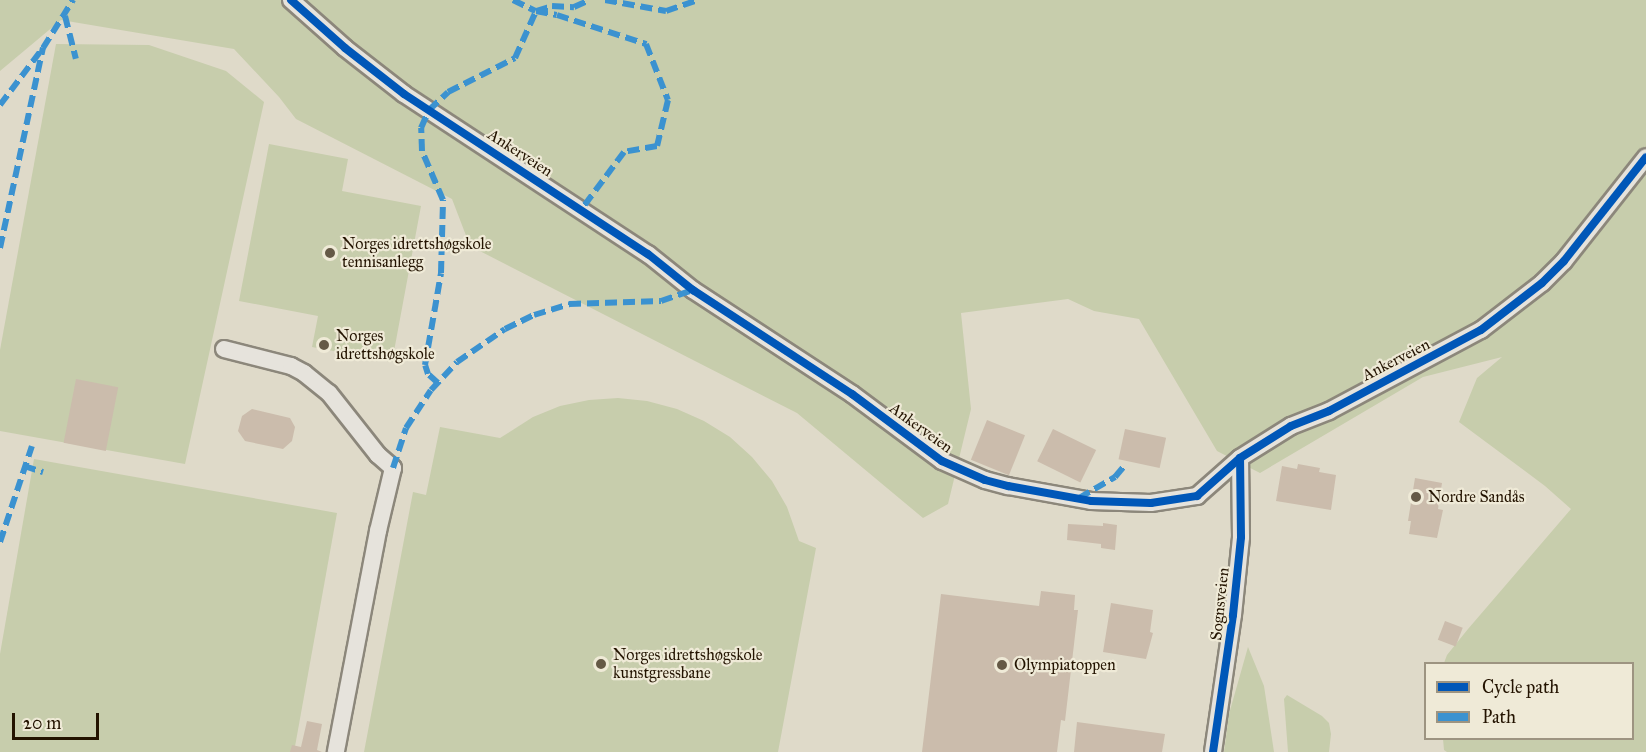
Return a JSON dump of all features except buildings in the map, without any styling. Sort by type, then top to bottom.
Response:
[{"type":"lane","name":"Ankerveien","points":[[291,0],[345,48],[404,93],[648,254],[693,290],[852,394],[942,461],[964,472],[1008,486],[1091,501],[1152,503],[1197,496],[1240,458],[1291,426],[1329,411],[1425,361],[1490,323],[1542,283],[1564,261],[1646,157]]},
{"type":"lane","points":[[224,349],[291,366],[304,373],[329,393],[378,455],[393,468],[378,531],[336,752]]},
{"type":"lane","name":"Sognsveien","points":[[1213,752],[1232,624],[1241,537],[1240,458]]},
{"type":"green space","points":[[0,0],[1646,0],[1646,752],[1447,752],[1444,750],[1443,740],[1634,740],[1634,662],[1444,662],[1447,655],[1468,629],[1571,509],[1545,486],[1459,422],[1477,378],[1502,357],[1423,377],[1260,473],[1217,451],[1139,319],[1094,311],[1068,299],[961,313],[971,409],[948,504],[923,518],[797,413],[470,246],[452,199],[296,119],[279,97],[234,49],[61,20],[0,71]]},
{"type":"green space","points":[[56,44],[149,45],[226,71],[264,102],[185,464],[0,431],[0,350]]},
{"type":"green space","name":"Norges idrettshøgskole tennisanlegg","points":[[269,144],[348,159],[342,191],[421,206],[392,362],[312,347],[318,316],[239,301]]},
{"type":"green space","points":[[618,398],[647,401],[677,409],[704,421],[730,437],[752,457],[772,481],[787,507],[799,541],[816,548],[778,752],[364,752],[413,492],[426,495],[440,427],[500,438],[533,417],[560,406],[589,400]]},
{"type":"green space","points":[[34,459],[337,513],[294,752],[0,752],[0,654]]},
{"type":"green space","points":[[1248,647],[1264,686],[1274,752],[1224,752],[1229,714]]},
{"type":"green space","points":[[1287,695],[1322,716],[1329,723],[1331,734],[1329,752],[1288,752],[1284,699]]},
{"type":"marked path","points":[[0,105],[43,48],[73,0]]},
{"type":"marked path","points":[[513,0],[536,11],[557,15],[646,44],[668,100],[657,146],[624,152],[581,210]]},
{"type":"marked path","points":[[438,383],[428,374],[425,365],[441,273],[443,200],[422,151],[421,128],[429,110],[448,92],[515,58],[536,11],[552,6],[574,7],[590,0]]},
{"type":"marked path","points":[[605,0],[666,11],[698,0]]},
{"type":"marked path","points":[[65,16],[76,59]]},
{"type":"marked path","points":[[0,248],[43,48]]},
{"type":"marked path","points":[[393,468],[406,428],[431,390],[457,362],[505,329],[534,315],[569,304],[661,301],[693,290]]},
{"type":"marked path","points":[[0,542],[32,446]]},
{"type":"marked path","points":[[1079,498],[1115,477],[1126,464]]},
{"type":"marked path","points":[[24,466],[43,472]]},
{"type":"cycle path","points":[[291,0],[345,48],[404,94],[648,254],[693,290],[852,394],[942,461],[985,480],[1091,501],[1151,503],[1197,496],[1240,458],[1291,426],[1329,411],[1481,330],[1542,283],[1564,261],[1646,157]]},
{"type":"cycle path","points":[[1213,752],[1233,615],[1241,537],[1240,458]]},
{"type":"place","name":"Norges idrettshøgskole tennisanlegg","points":[[330,253]]},
{"type":"place","name":"Norges idrettshøgskole","points":[[324,345]]},
{"type":"place","name":"Nordre Sandås","points":[[1416,497]]},
{"type":"place","name":"Norges idrettshøgskole kunstgressbane","points":[[601,664]]},
{"type":"place","name":"Olympiatoppen","points":[[1002,665]]}]
